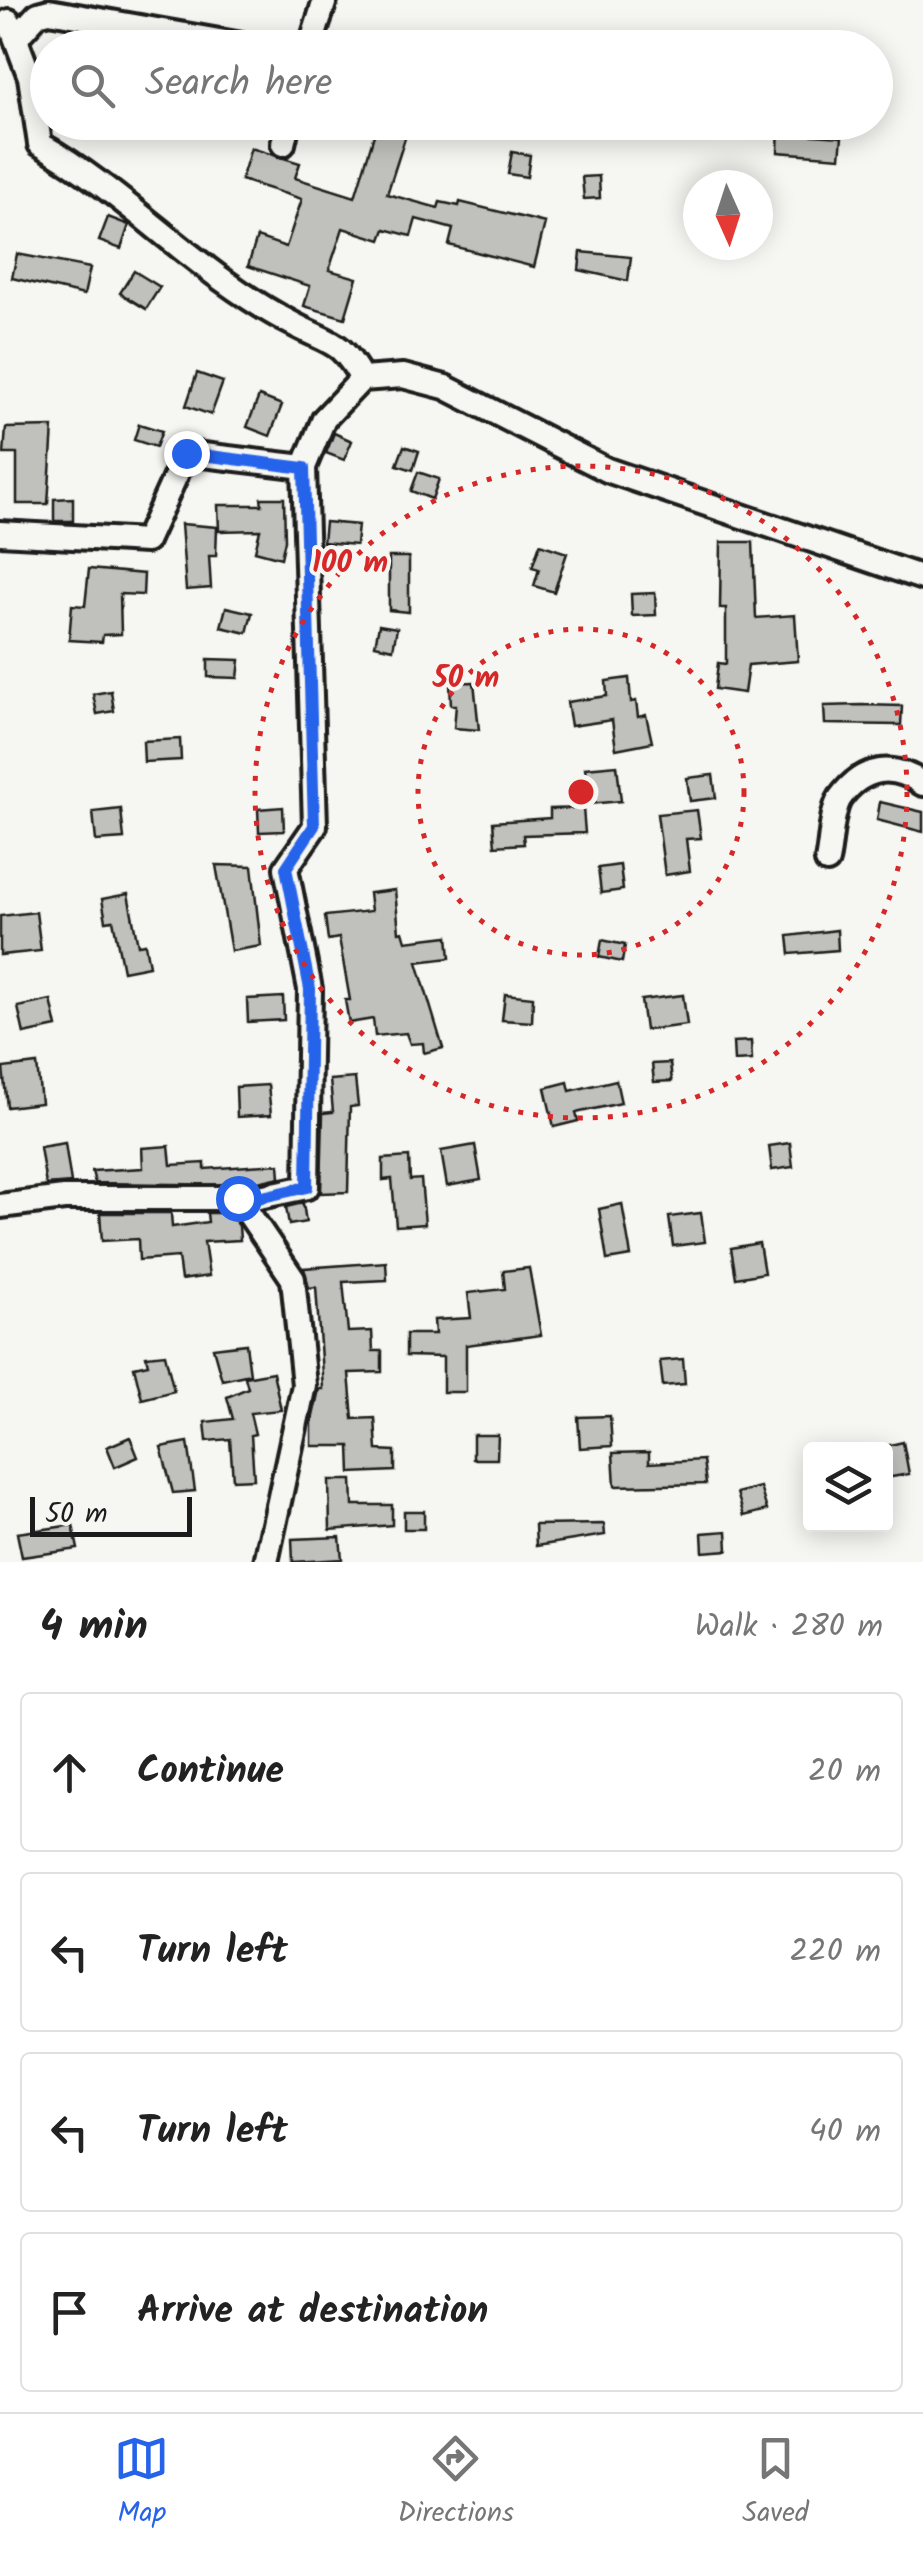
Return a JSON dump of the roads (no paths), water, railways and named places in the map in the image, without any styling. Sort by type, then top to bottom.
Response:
[{"type":"street","points":[[316,30],[325,0]]},
{"type":"street","points":[[30,77],[13,29],[48,10],[159,30]]},
{"type":"street","points":[[39,140],[78,166],[213,277],[292,324],[344,348],[362,380]]},
{"type":"street","points":[[0,1206],[64,1198],[240,1202],[307,1187],[310,989],[286,868],[314,826],[304,468],[324,419],[362,380],[403,376],[445,387],[607,470],[923,578]]},
{"type":"street","points":[[0,533],[146,541],[186,453],[304,468]]},
{"type":"street","points":[[828,861],[840,799],[873,772],[902,769],[923,784]]},
{"type":"street","points":[[240,1202],[293,1278],[304,1384],[266,1562]]}]
